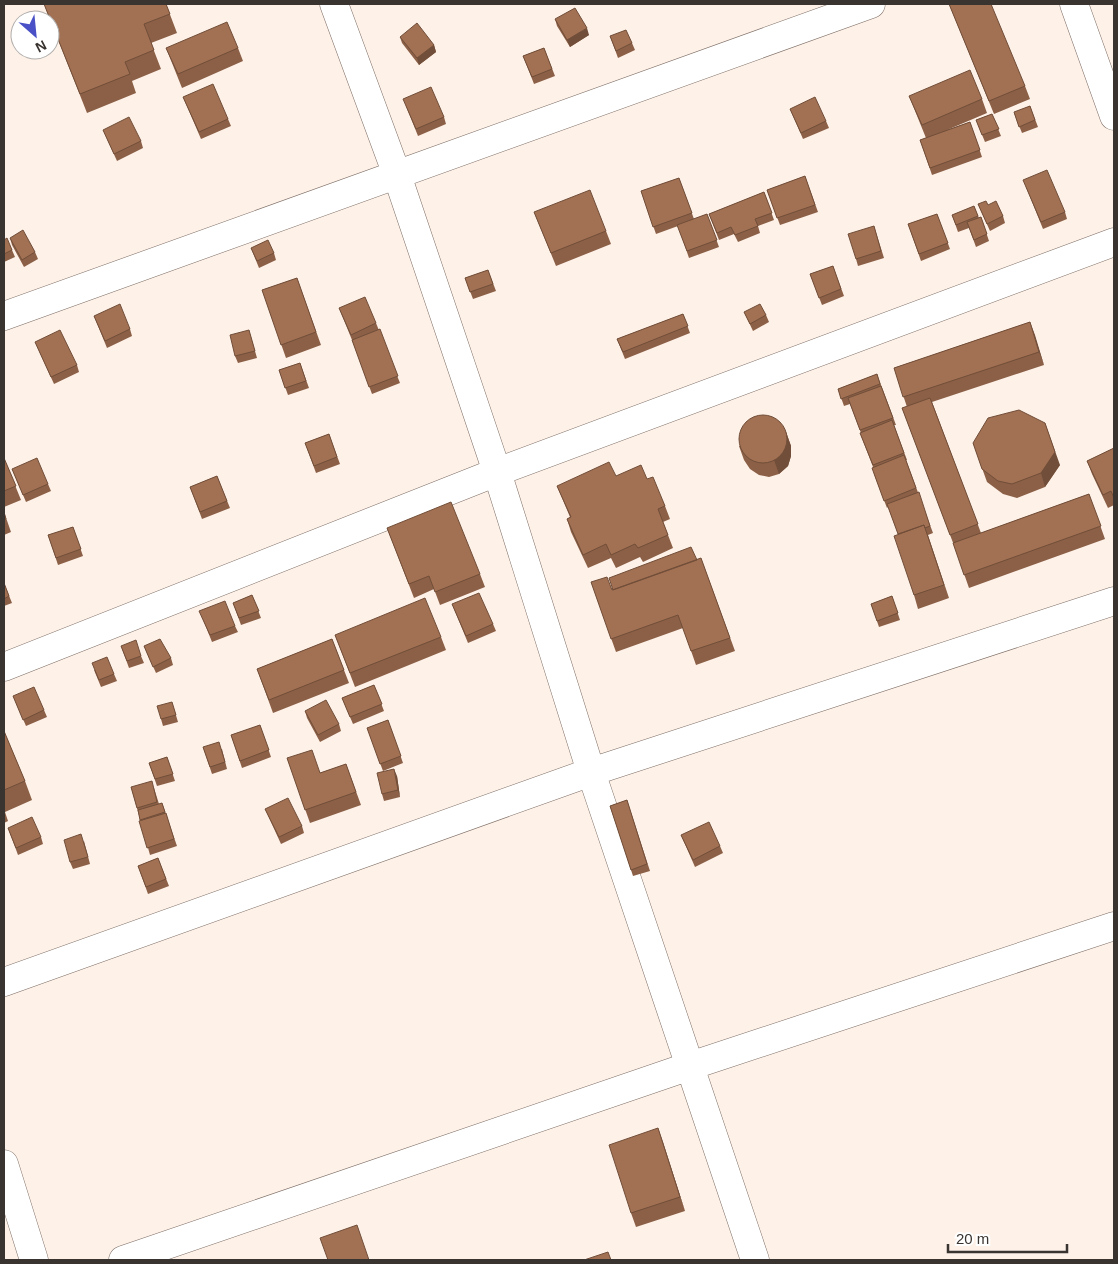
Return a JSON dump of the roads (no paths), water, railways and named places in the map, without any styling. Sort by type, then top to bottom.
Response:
[{"type":"street","points":[[334,4],[397,175],[497,472],[591,772],[755,1260]]},
{"type":"street","points":[[4,316],[871,4]]},
{"type":"street","points":[[1074,4],[1114,116]]},
{"type":"street","points":[[4,667],[497,472],[1114,242]]},
{"type":"street","points":[[4,982],[591,772],[1114,600]]},
{"type":"street","points":[[123,1260],[690,1066],[1114,926]]},
{"type":"street","points":[[4,1164],[34,1260]]}]
